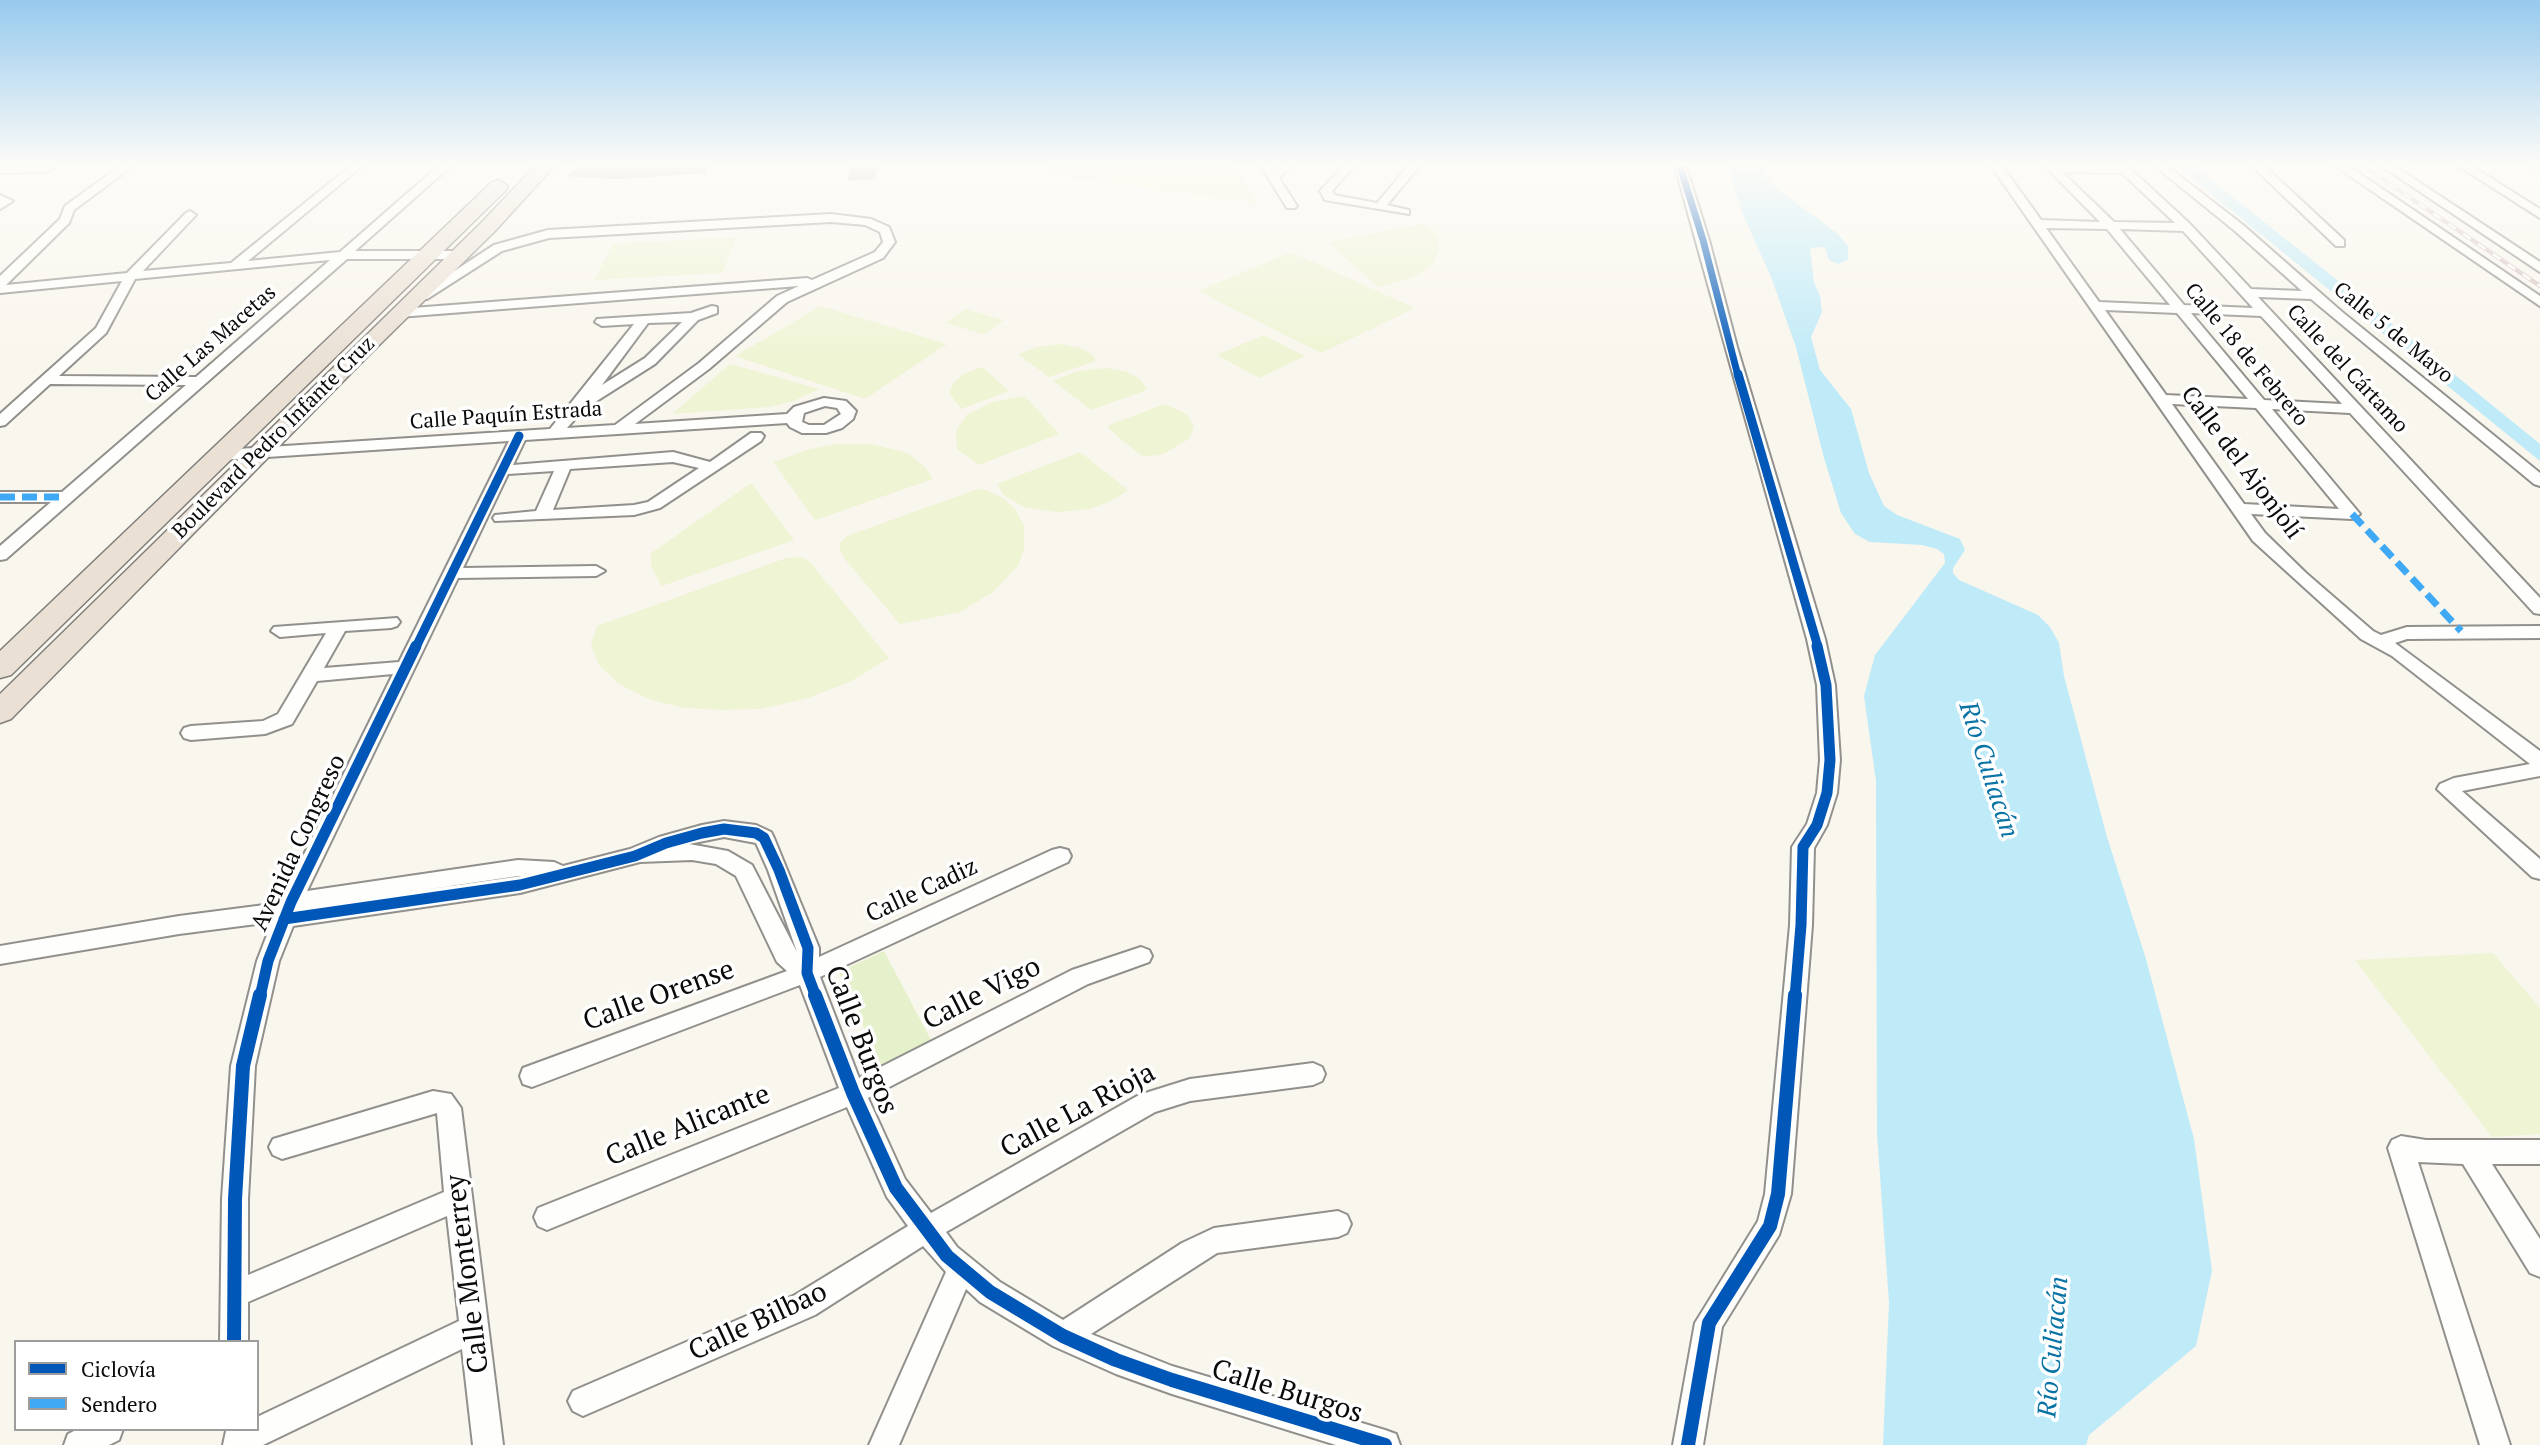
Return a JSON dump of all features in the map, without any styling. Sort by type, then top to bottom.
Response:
[{"type":"highway","name":"Boulevard Pedro Infante Cruz","points":[[0,668],[452,230]]},
{"type":"highway","name":"Boulevard Pedro Infante Cruz","points":[[0,712],[483,230]]},
{"type":"street","points":[[0,283],[54,230]]},
{"type":"street","points":[[0,422],[101,330],[129,278],[175,230]]},
{"type":"street","points":[[231,269],[278,230]]},
{"type":"street","name":"Calle Las Macetas","points":[[0,555],[373,230]]},
{"type":"street","points":[[401,310],[498,248],[530,237],[588,230]]},
{"type":"street","points":[[619,429],[704,366],[773,306],[818,281],[868,259],[877,243],[872,230]]},
{"type":"street","points":[[1688,1445],[1709,1323],[1770,1226],[1778,1194],[1801,925],[1803,848],[1817,825],[1827,793],[1830,760],[1826,684],[1816,639],[1741,387],[1700,230]]},
{"type":"street","name":"Calle del Ajonjolí","points":[[2043,230],[2242,509],[2259,537],[2367,635],[2398,652],[2540,761]]},
{"type":"street","name":"Calle 18 de Febrero","points":[[2115,230],[2352,513],[2242,509]]},
{"type":"street","name":"Calle del Cártamo","points":[[2189,230],[2540,609]]},
{"type":"street","name":"Calle 5 de Mayo","points":[[2242,230],[2313,295],[2540,481]]},
{"type":"street","points":[[2326,230],[2340,243]]},
{"type":"street","points":[[2435,230],[2540,302]]},
{"type":"street","points":[[2483,230],[2540,268]]},
{"type":"street","points":[[0,291],[342,258],[456,259]]},
{"type":"street","points":[[401,310],[818,281]]},
{"type":"street","points":[[2248,293],[2313,295]]},
{"type":"street","points":[[2096,306],[2266,312]]},
{"type":"street","points":[[602,322],[693,317],[712,310]]},
{"type":"street","points":[[579,406],[650,360],[670,343],[693,317]]},
{"type":"street","points":[[555,433],[579,406],[644,320]]},
{"type":"street","points":[[47,380],[201,381]]},
{"type":"street","points":[[2162,399],[2357,409]]},
{"type":"street","name":"Calle Paquín Estrada","points":[[222,455],[794,418]]},
{"type":"street","name":"Avenida Congreso","points":[[234,1340],[235,1199],[243,1066],[268,961],[288,911],[450,573],[519,436]]},
{"type":"street","points":[[501,518],[634,510],[653,505],[757,438],[756,436]]},
{"type":"street","points":[[502,470],[673,457],[689,459],[712,468]]},
{"type":"street","points":[[542,516],[564,466]]},
{"type":"street","points":[[0,497],[66,497]]},
{"type":"street","points":[[450,573],[596,571]]},
{"type":"street","points":[[280,631],[391,622]]},
{"type":"street","points":[[191,733],[265,727],[278,723],[289,715],[339,626]]},
{"type":"street","points":[[2383,643],[2390,637],[2407,633],[2540,632]]},
{"type":"street","points":[[312,675],[406,667]]},
{"type":"street","points":[[2540,769],[2454,785],[2447,789],[2540,871]]},
{"type":"street","name":"Calle Burgos","points":[[635,856],[666,843],[702,833],[748,831],[764,838],[808,948],[807,973],[853,1093],[896,1188],[947,1256],[990,1293],[1063,1336],[1172,1380],[1385,1445]]},
{"type":"street","name":"Calle Burgos","points":[[0,955],[179,925],[520,885],[570,870],[635,856],[707,854],[732,863],[744,871],[785,956],[807,973]]},
{"type":"street","name":"Calle Cadiz","points":[[807,973],[1060,856]]},
{"type":"street","points":[[748,879],[779,870]]},
{"type":"street","points":[[768,921],[794,911]]},
{"type":"street","name":"Calle Vigo","points":[[853,1093],[1080,977],[1141,956]]},
{"type":"street","name":"Calle Orense","points":[[532,1076],[807,973]]},
{"type":"street","name":"Calle La Rioja","points":[[925,1230],[1148,1103],[1190,1090],[1313,1074]]},
{"type":"street","name":"Calle Alicante","points":[[547,1217],[853,1093]]},
{"type":"street","name":"Calle Monterrey","points":[[282,1147],[433,1102],[447,1104],[451,1113],[457,1199],[488,1445]]},
{"type":"street","points":[[2496,1445],[2401,1148],[2426,1153],[2540,1152]]},
{"type":"street","points":[[2471,1153],[2540,1264]]},
{"type":"street","points":[[234,1294],[457,1199]]},
{"type":"street","points":[[1063,1336],[1192,1252],[1214,1241],[1338,1224]]},
{"type":"street","name":"Calle Bilbao","points":[[583,1401],[805,1306],[925,1230]]},
{"type":"street","points":[[884,1445],[961,1269]]},
{"type":"street","points":[[259,1429],[473,1329]]},
{"type":"street","points":[[79,1445],[104,1431]]},
{"type":"street","points":[[237,1439],[254,1431]]},
{"type":"green space","points":[[1388,230],[1433,230],[1439,236],[1439,250],[1433,264],[1415,276],[1379,288],[1328,242]]},
{"type":"green space","points":[[736,237],[723,273],[594,280],[613,244]]},
{"type":"green space","points":[[1291,252],[1415,308],[1321,353],[1198,291]]},
{"type":"green space","points":[[821,306],[947,344],[865,399],[735,356]]},
{"type":"green space","points":[[965,309],[1004,320],[984,334],[945,323]]},
{"type":"green space","points":[[1264,335],[1305,356],[1259,378],[1217,355]]},
{"type":"green space","points":[[1062,344],[1092,354],[1096,361],[1049,377],[1018,354],[1037,347]]},
{"type":"green space","points":[[730,364],[819,389],[794,401],[770,407],[672,414]]},
{"type":"green space","points":[[982,367],[1009,391],[961,409],[949,393],[953,383],[966,373]]},
{"type":"green space","points":[[1106,368],[1127,372],[1141,380],[1147,390],[1091,410],[1053,381],[1078,371]]},
{"type":"green space","points":[[1025,396],[1059,434],[979,465],[957,449],[956,430],[967,415],[992,402]]},
{"type":"green space","points":[[1165,404],[1187,414],[1194,426],[1190,438],[1164,454],[1143,457],[1109,429],[1109,425]]},
{"type":"green space","points":[[837,444],[871,444],[908,453],[925,467],[933,479],[815,520],[773,462],[810,449]]},
{"type":"green space","points":[[1080,452],[1128,490],[1091,509],[1056,512],[1024,507],[1005,496],[997,484]]},
{"type":"green space","points":[[751,483],[794,540],[662,586],[652,569],[650,554]]},
{"type":"green space","points":[[978,489],[1003,498],[1015,509],[1024,526],[1024,549],[1018,566],[993,592],[960,612],[900,624],[844,558],[840,543],[847,536]]},
{"type":"green space","points":[[801,557],[810,562],[889,658],[850,682],[808,698],[761,709],[721,710],[685,708],[648,699],[619,684],[599,665],[591,646],[597,626],[786,558]]},
{"type":"green space","points":[[884,951],[931,1040],[882,1068],[839,972]]},
{"type":"green space","points":[[2493,953],[2540,1008],[2540,1134],[2492,1137],[2355,960]]},
{"type":"water","name":"Río Culiacán","points":[[1750,230],[1833,230],[1848,246],[1848,260],[1838,264],[1829,260],[1825,247],[1810,248],[1814,282],[1820,296],[1822,312],[1811,337],[1820,370],[1851,409],[1869,473],[1884,506],[1897,515],[1960,539],[1965,550],[1953,568],[1953,573],[1959,580],[2038,615],[2050,627],[2059,643],[2064,676],[2107,837],[2146,959],[2194,1139],[2212,1271],[2196,1346],[2089,1435],[2086,1445],[1883,1445],[1889,1303],[1877,1133],[1876,781],[1864,696],[1875,655],[1945,563],[1944,554],[1937,549],[1922,545],[1870,542],[1855,534],[1841,513],[1796,347],[1771,277]]},
{"type":"water","points":[[2256,230],[2275,230],[2540,444],[2540,461]]},
{"type":"railway","points":[[2458,230],[2540,286]]},
{"type":"marked path","points":[[0,497],[66,497]]},
{"type":"marked path","points":[[2352,514],[2461,631]]},
{"type":"cycle path","points":[[1688,1445],[1709,1323],[1770,1226],[1778,1194],[1801,925],[1803,847],[1817,825],[1827,793],[1830,760],[1826,685],[1816,639],[1730,347],[1700,230]]},
{"type":"cycle path","points":[[234,1340],[235,1199],[243,1066],[268,961],[291,902],[519,436]]},
{"type":"cycle path","points":[[284,919],[520,885],[635,856],[666,843],[702,833],[724,829],[756,833],[764,838],[779,870],[808,948],[807,973],[853,1093],[896,1188],[947,1256],[990,1292],[1063,1336],[1116,1360],[1172,1380],[1385,1445]]}]
